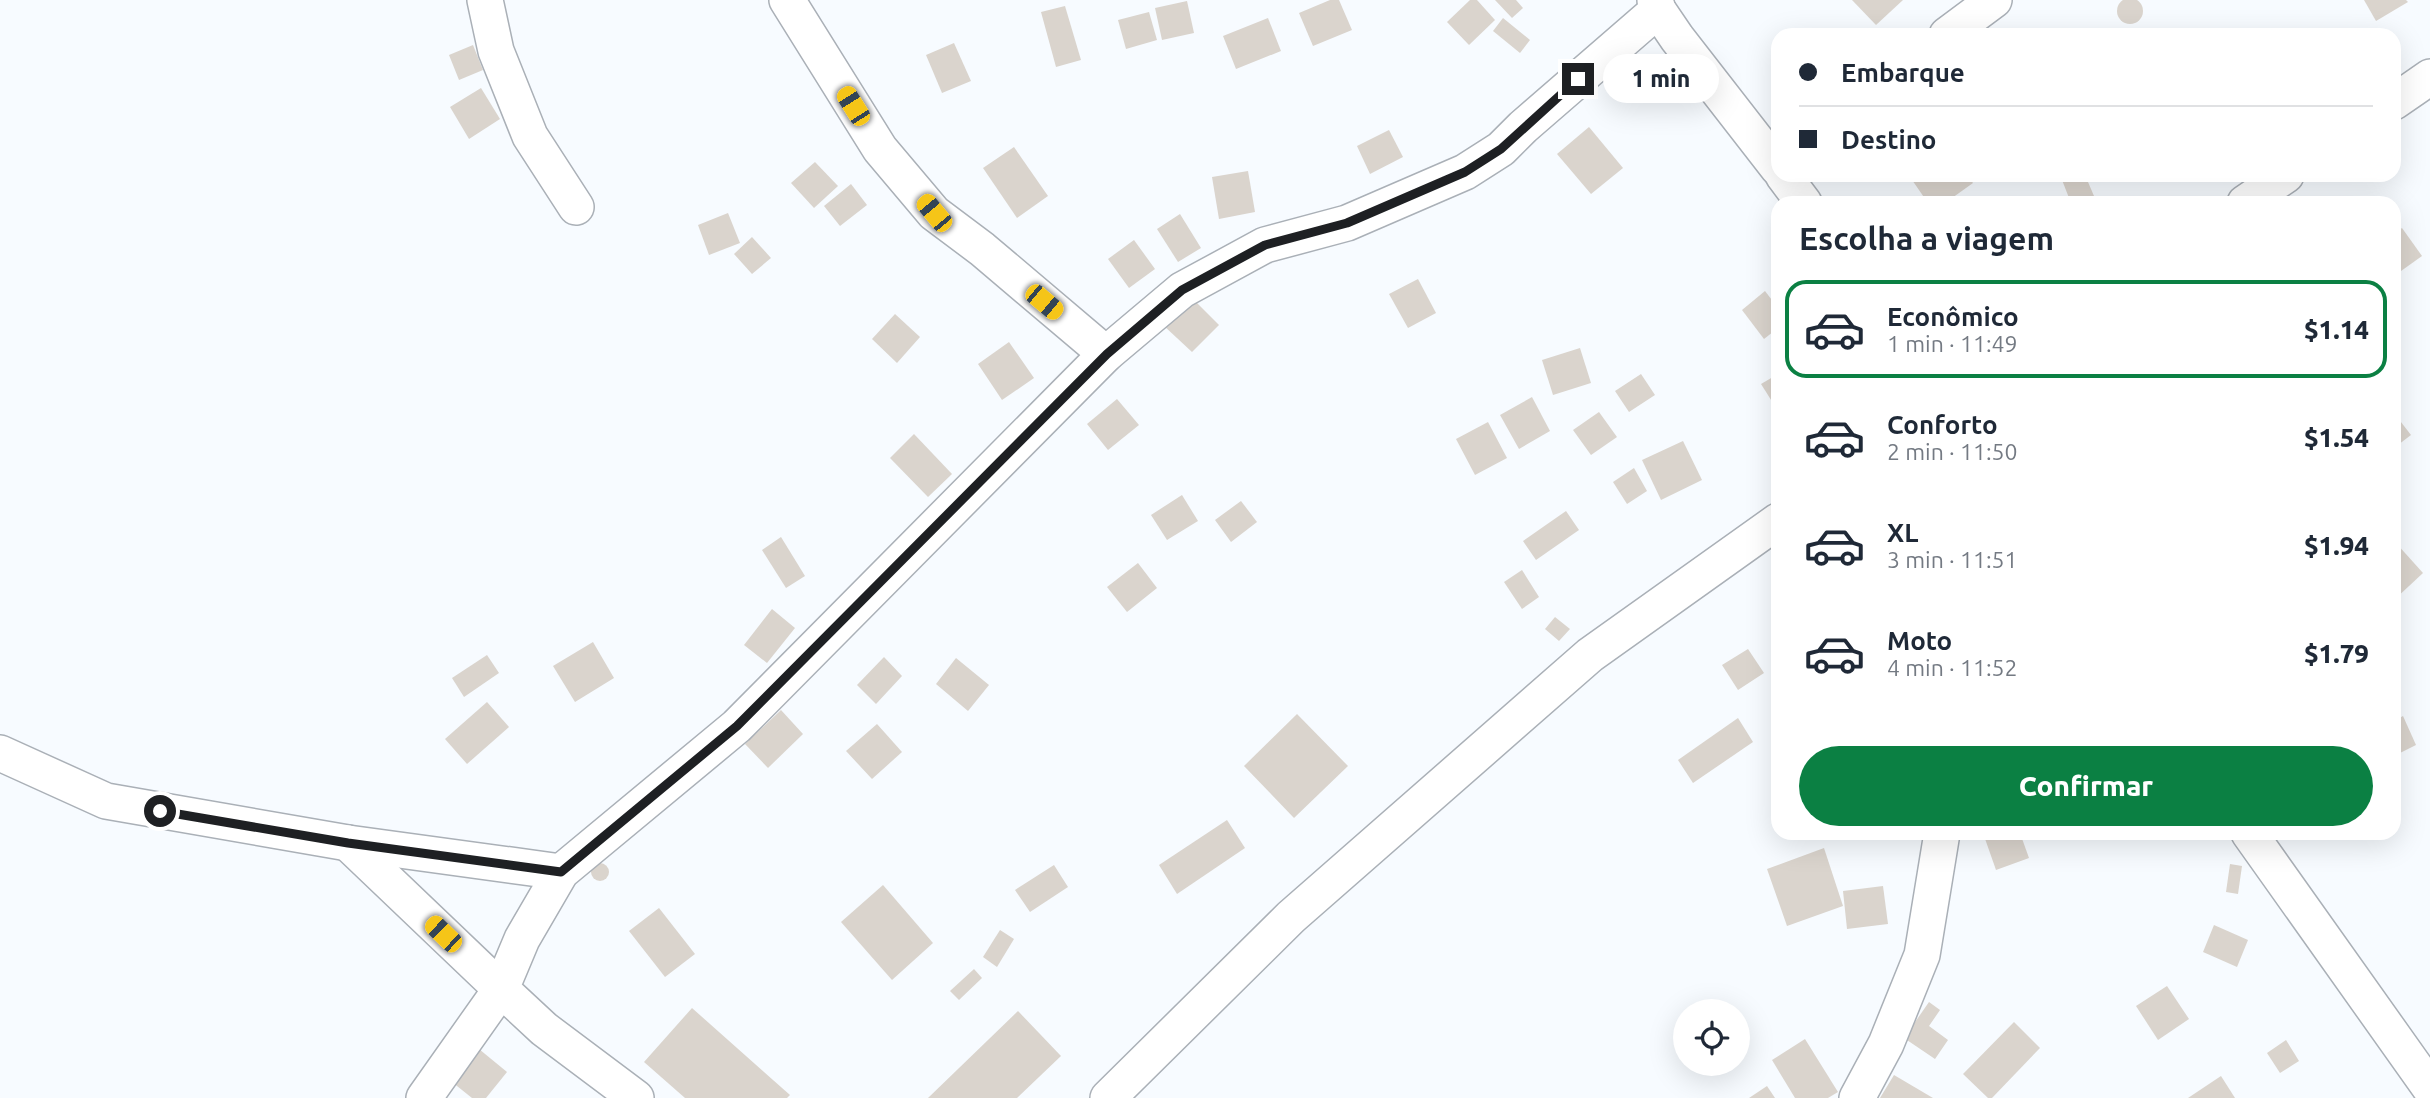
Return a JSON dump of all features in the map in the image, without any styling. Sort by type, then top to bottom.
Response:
[{"type":"street","points":[[485,0],[496,51],[530,136],[576,207]]},
{"type":"street","points":[[787,0],[880,149],[934,213],[982,249],[1107,354]]},
{"type":"street","points":[[1956,28],[1994,0]]},
{"type":"street","points":[[424,1098],[500,989],[522,939],[561,872],[737,726],[1107,354],[1182,290],[1265,245],[1347,223],[1474,167],[1501,149],[1657,5],[1677,38],[1771,157]]},
{"type":"street","points":[[2401,97],[2430,77]]},
{"type":"street","points":[[2255,196],[2276,182]]},
{"type":"street","points":[[1108,1098],[1291,918],[1590,655],[1771,526]]},
{"type":"street","points":[[0,753],[106,802],[348,843],[561,872]]},
{"type":"street","points":[[1857,1098],[1886,1044],[1922,955],[1941,840]]},
{"type":"street","points":[[2254,840],[2430,1088]]},
{"type":"street","points":[[348,843],[544,1029],[636,1098]]},
{"type":"building","points":[[2125,-1],[2135,-1],[2142,6],[2142,16],[2135,23],[2125,23],[2118,16],[2118,6]]},
{"type":"building","points":[[1330,0],[1339,0],[1352,30],[1313,46],[1299,13]]},
{"type":"building","points":[[1470,0],[1477,0],[1495,20],[1469,45],[1447,22]]},
{"type":"building","points":[[1495,0],[1516,0],[1523,8],[1512,18]]},
{"type":"building","points":[[1852,0],[1903,0],[1876,25]]},
{"type":"building","points":[[2364,0],[2406,0],[2408,2],[2376,21]]},
{"type":"building","points":[[1187,1],[1194,33],[1162,40],[1155,8]]},
{"type":"building","points":[[1065,6],[1081,60],[1056,67],[1041,12]]},
{"type":"building","points":[[1149,12],[1157,40],[1126,49],[1118,20]]},
{"type":"building","points":[[1268,18],[1281,51],[1236,69],[1223,36]]},
{"type":"building","points":[[1503,18],[1530,40],[1520,53],[1493,31]]},
{"type":"building","points":[[954,43],[971,81],[942,93],[926,55]]},
{"type":"building","points":[[473,45],[483,70],[459,80],[449,55]]},
{"type":"building","points":[[481,88],[500,119],[469,139],[450,107]]},
{"type":"building","points":[[1589,127],[1623,168],[1591,194],[1557,154]]},
{"type":"building","points":[[1389,130],[1403,157],[1370,174],[1357,146]]},
{"type":"building","points":[[1014,147],[1048,196],[1017,218],[983,168]]},
{"type":"building","points":[[815,162],[838,186],[814,208],[791,183]]},
{"type":"building","points":[[1248,171],[1255,212],[1219,219],[1212,177]]},
{"type":"building","points":[[1913,182],[1973,183],[1955,196],[1923,196]]},
{"type":"building","points":[[2063,182],[2088,182],[2094,196],[2068,196]]},
{"type":"building","points":[[851,184],[867,205],[840,226],[824,206]]},
{"type":"building","points":[[728,213],[740,243],[709,255],[698,225]]},
{"type":"building","points":[[1180,214],[1201,248],[1178,262],[1157,229]]},
{"type":"building","points":[[2401,229],[2422,256],[2401,271]]},
{"type":"building","points":[[752,237],[771,258],[752,274],[734,254]]},
{"type":"building","points":[[1134,240],[1155,269],[1129,288],[1108,259]]},
{"type":"building","points":[[1418,279],[1436,313],[1408,328],[1389,294]]},
{"type":"building","points":[[1765,291],[1771,299],[1771,334],[1764,339],[1742,310]]},
{"type":"building","points":[[1191,297],[1219,325],[1192,352],[1163,325]]},
{"type":"building","points":[[895,314],[920,337],[897,363],[872,339]]},
{"type":"building","points":[[1009,342],[1034,378],[1002,400],[978,364]]},
{"type":"building","points":[[1580,348],[1591,383],[1553,395],[1542,360]]},
{"type":"building","points":[[1641,374],[1655,395],[1629,412],[1615,391]]},
{"type":"building","points":[[1771,378],[1771,400],[1761,384]]},
{"type":"building","points":[[1532,397],[1550,431],[1519,449],[1500,415]]},
{"type":"building","points":[[1117,399],[1139,425],[1108,450],[1087,424]]},
{"type":"building","points":[[1599,412],[1617,437],[1591,455],[1573,430]]},
{"type":"building","points":[[1488,422],[1507,458],[1475,475],[1456,439]]},
{"type":"building","points":[[2401,422],[2411,435],[2401,443]]},
{"type":"building","points":[[914,434],[952,474],[928,497],[890,458]]},
{"type":"building","points":[[1683,441],[1702,480],[1661,500],[1642,460]]},
{"type":"building","points":[[1634,468],[1647,491],[1627,504],[1613,482]]},
{"type":"building","points":[[1182,495],[1198,521],[1167,540],[1151,515]]},
{"type":"building","points":[[1241,501],[1257,522],[1231,542],[1215,520]]},
{"type":"building","points":[[1566,511],[1579,530],[1536,560],[1523,541]]},
{"type":"building","points":[[781,537],[805,576],[786,588],[762,550]]},
{"type":"building","points":[[2401,549],[2423,573],[2401,593]]},
{"type":"building","points":[[1138,563],[1157,588],[1127,612],[1107,587]]},
{"type":"building","points":[[1522,570],[1539,597],[1522,609],[1504,582]]},
{"type":"building","points":[[772,609],[795,628],[767,663],[744,645]]},
{"type":"building","points":[[1555,617],[1570,629],[1559,641],[1545,629]]},
{"type":"building","points":[[593,642],[614,678],[575,702],[553,666]]},
{"type":"building","points":[[1748,649],[1764,673],[1738,690],[1722,665]]},
{"type":"building","points":[[487,655],[499,673],[464,697],[452,678]]},
{"type":"building","points":[[884,657],[902,676],[876,704],[857,685]]},
{"type":"building","points":[[956,658],[989,685],[968,711],[936,684]]},
{"type":"building","points":[[487,702],[509,727],[467,764],[445,739]]},
{"type":"building","points":[[781,710],[803,734],[768,768],[745,744]]},
{"type":"building","points":[[1297,714],[1348,766],[1294,818],[1244,766]]},
{"type":"building","points":[[2403,716],[2416,745],[2401,752]]},
{"type":"building","points":[[1738,718],[1753,742],[1693,783],[1678,760]]},
{"type":"building","points":[[877,724],[902,752],[872,779],[846,751]]},
{"type":"building","points":[[1227,820],[1245,848],[1177,894],[1159,865]]},
{"type":"building","points":[[1985,840],[2023,840],[2029,858],[1996,870]]},
{"type":"building","points":[[1824,848],[1843,906],[1787,926],[1767,869]]},
{"type":"building","points":[[600,863],[606,866],[609,872],[606,878],[600,881],[594,878],[591,872],[594,866]]},
{"type":"building","points":[[2230,864],[2242,866],[2238,894],[2226,892]]},
{"type":"building","points":[[1054,865],[1068,887],[1030,912],[1015,890]]},
{"type":"building","points":[[883,885],[933,943],[892,980],[841,922]]},
{"type":"building","points":[[1883,886],[1888,924],[1847,929],[1843,891]]},
{"type":"building","points":[[659,908],[695,954],[665,977],[629,931]]},
{"type":"building","points":[[2214,925],[2248,940],[2237,967],[2203,952]]},
{"type":"building","points":[[1000,930],[1014,939],[997,967],[983,957]]},
{"type":"building","points":[[974,969],[982,978],[959,1000],[950,991]]},
{"type":"building","points":[[2167,986],[2189,1019],[2158,1040],[2136,1006]]},
{"type":"building","points":[[1929,1002],[1940,1010],[1929,1026],[1948,1040],[1935,1059],[1904,1038]]},
{"type":"building","points":[[692,1008],[790,1095],[787,1098],[685,1098],[644,1062]]},
{"type":"building","points":[[1018,1011],[1061,1056],[1017,1098],[928,1098]]},
{"type":"building","points":[[2014,1022],[2040,1048],[1992,1098],[1988,1098],[1963,1074]]},
{"type":"building","points":[[1805,1039],[1838,1092],[1828,1098],[1795,1098],[1772,1060]]},
{"type":"building","points":[[2286,1040],[2299,1061],[2280,1073],[2267,1053]]},
{"type":"building","points":[[479,1049],[507,1072],[486,1098],[472,1098],[452,1082]]},
{"type":"building","points":[[1894,1075],[1933,1098],[1880,1098]]},
{"type":"building","points":[[2221,1076],[2235,1098],[2188,1098]]},
{"type":"building","points":[[1767,1086],[1775,1098],[1749,1098]]},
{"type":"route","points":[[160,811],[348,843],[561,872],[737,726],[1107,354],[1182,290],[1265,245],[1347,223],[1465,172],[1501,149],[1578,79]]}]
